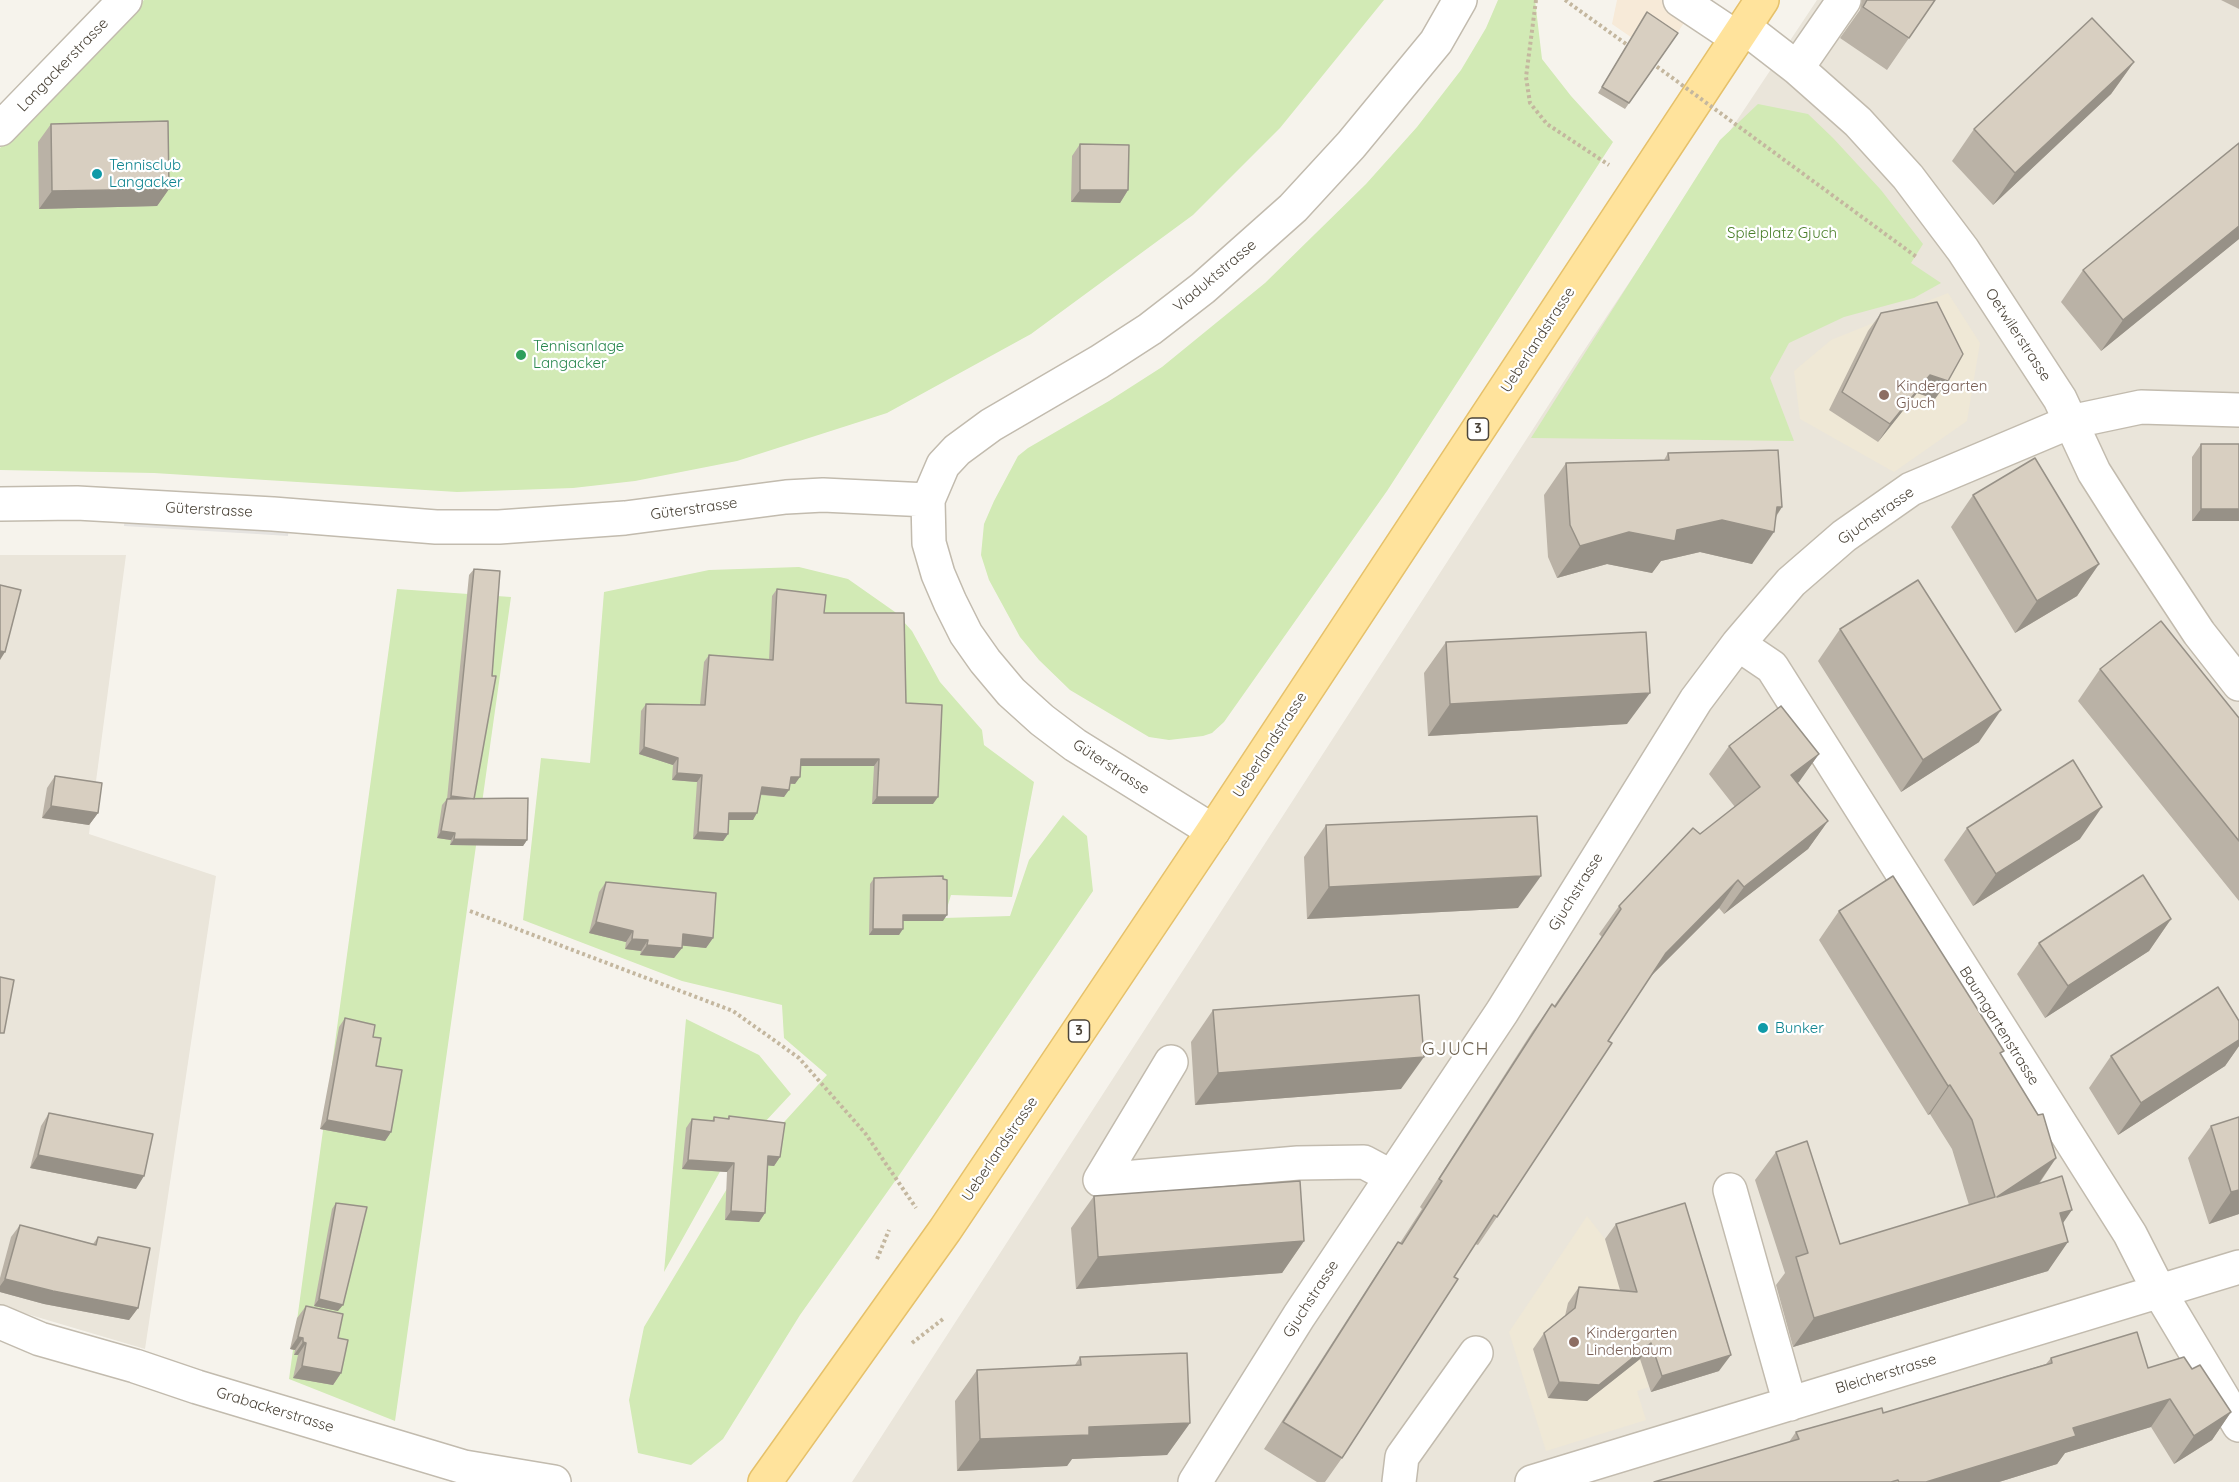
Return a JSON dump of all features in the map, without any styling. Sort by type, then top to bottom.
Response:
[{"type":"main road","name":"Ueberlandstrasse","points":[[765,1482],[945,1230],[1748,22]]},
{"type":"street","name":"Langackerstrasse","points":[[0,129],[125,0]]},
{"type":"street","name":"Viaduktstrasse","points":[[928,500],[944,465],[957,450],[991,425],[1062,385],[1150,329],[1212,280],[1293,207],[1351,145],[1436,42],[1460,0]]},
{"type":"street","name":"Oetwilerstrasse","points":[[1680,0],[1748,22],[1858,122],[1908,177],[1963,250],[2060,399],[2094,472],[2127,524],[2199,633],[2239,684]]},
{"type":"street","points":[[1797,68],[1844,0]]},
{"type":"street","name":"Gjuchstrasse","points":[[1195,1482],[1299,1316],[1502,1012],[1696,700],[1738,644],[1791,582],[1844,536],[1911,489],[2070,422],[2141,407],[2239,410]]},
{"type":"street","name":"Güterstrasse","points":[[0,504],[77,503],[273,514],[436,527],[499,527],[626,518],[786,496],[823,495],[928,500],[929,543],[950,603],[966,634],[1011,692],[1042,720],[1076,745],[1212,831]]},
{"type":"street","name":"Baumgartenstrasse","points":[[1738,644],[1772,667],[2130,1234],[2159,1291],[2239,1425]]},
{"type":"street","points":[[1171,1062],[1100,1180],[1298,1163],[1364,1162],[1392,1177]]},
{"type":"street","points":[[1730,1190],[1790,1404]]},
{"type":"street","name":"Bleicherstrasse","points":[[1532,1482],[2239,1266]]},
{"type":"street","name":"Grabackerstrasse","points":[[0,1322],[40,1340],[135,1366],[464,1467],[554,1482]]},
{"type":"street","points":[[1400,1482],[1402,1457],[1476,1353]]},
{"type":"path","points":[[1536,0],[1526,77],[1530,103],[1547,124],[1609,165]]},
{"type":"path","points":[[1565,0],[1632,49]]},
{"type":"path","points":[[1651,63],[1918,258]]},
{"type":"path","points":[[470,911],[733,1011],[799,1058],[865,1133],[913,1205],[945,1230]]},
{"type":"shaded area","points":[[1617,0],[1699,0],[1661,58],[1612,24]]},
{"type":"shaded area","points":[[1817,0],[2239,0],[2239,1482],[852,1482],[1579,358]]},
{"type":"shaded area","name":"Kindergarten Gjuch","points":[[1948,293],[1980,343],[1967,421],[1894,472],[1800,419],[1794,371],[1831,340]]},
{"type":"shaded area","points":[[125,516],[289,525],[288,536],[124,526]]},
{"type":"shaded area","points":[[0,555],[126,555],[89,834],[216,876],[145,1349],[0,1306]]},
{"type":"shaded area","name":"Kindergarten Lindenbaum","points":[[1587,1216],[1605,1239],[1649,1387],[1637,1391],[1646,1420],[1546,1451],[1509,1332]]},
{"type":"green space","points":[[144,0],[1384,0],[1280,128],[1193,215],[1031,334],[887,413],[737,461],[635,481],[573,488],[457,492],[154,473],[0,470],[0,148]]},
{"type":"green space","points":[[1498,0],[1535,0],[1542,59],[1571,96],[1613,142],[1387,491],[1224,722],[1212,733],[1203,736],[1169,740],[1149,737],[1070,690],[1039,660],[1020,637],[989,580],[981,555],[984,524],[994,501],[1018,456],[1162,367],[1265,283],[1366,184],[1417,127],[1461,70],[1486,28]]},
{"type":"green space","name":"Spielplatz Gjuch","points":[[1758,104],[1808,114],[1833,138],[1881,190],[1923,244],[1911,263],[1941,283],[1914,298],[1844,317],[1789,343],[1770,378],[1794,441],[1531,438],[1720,140]]},
{"type":"green space","points":[[799,567],[848,579],[895,612],[912,631],[940,682],[982,730],[984,745],[1034,782],[1012,897],[951,895],[944,918],[1010,916],[1029,860],[1063,815],[1087,836],[1093,891],[900,1174],[800,1315],[723,1439],[691,1465],[638,1453],[629,1400],[644,1327],[734,1177],[827,1075],[784,1038],[782,1005],[682,981],[523,920],[541,758],[590,763],[604,592],[709,570]]},
{"type":"green space","points":[[397,589],[511,597],[395,1421],[289,1379]]},
{"type":"green space","points":[[686,1019],[759,1055],[791,1094],[722,1168],[664,1272]]},
{"type":"building","points":[[1867,0],[1935,0],[1909,38],[1863,7]]},
{"type":"building","points":[[1647,12],[1678,33],[1629,103],[1602,87]]},
{"type":"building","points":[[2092,18],[2134,62],[2015,173],[1974,129]]},
{"type":"building","name":"Tennisclub Langacker","points":[[168,121],[169,189],[52,191],[51,124]]},
{"type":"building","points":[[2239,143],[2239,226],[2123,320],[2083,270]]},
{"type":"building","points":[[1080,144],[1129,145],[1128,190],[1080,190]]},
{"type":"building","points":[[1937,302],[1963,354],[1948,381],[1930,375],[1890,424],[1842,392],[1881,313]]},
{"type":"building","points":[[2201,444],[2239,444],[2239,509],[2201,509]]},
{"type":"building","points":[[1778,450],[1782,507],[1777,507],[1774,532],[1722,520],[1677,530],[1675,541],[1629,532],[1580,546],[1570,525],[1566,463],[1669,460],[1668,453]]},
{"type":"building","points":[[2035,458],[2099,564],[2037,601],[1973,495]]},
{"type":"building","points":[[474,569],[500,571],[492,676],[496,676],[474,799],[451,796]]},
{"type":"building","points":[[1918,580],[2001,710],[1923,760],[1840,629]]},
{"type":"building","points":[[0,585],[21,590],[5,652],[0,651]]},
{"type":"building","points":[[777,589],[826,595],[824,613],[904,613],[906,703],[942,705],[938,797],[877,797],[879,759],[801,759],[800,777],[791,777],[789,790],[762,787],[757,813],[729,813],[728,834],[698,832],[702,775],[677,773],[678,758],[644,747],[646,704],[705,705],[709,655],[773,660]]},
{"type":"building","points":[[2161,621],[2239,718],[2239,841],[2100,669]]},
{"type":"building","points":[[1646,632],[1650,693],[1450,704],[1446,642]]},
{"type":"building","points":[[1781,706],[1819,754],[1791,775],[1828,821],[1744,887],[1738,880],[1666,953],[1608,1041],[1612,1043],[1497,1217],[1494,1215],[1454,1277],[1458,1279],[1342,1458],[1283,1422],[1398,1242],[1402,1244],[1442,1181],[1439,1179],[1552,1004],[1555,1007],[1621,909],[1619,906],[1693,828],[1700,834],[1760,787],[1729,746]]},
{"type":"building","points":[[2073,760],[2102,807],[1996,874],[1967,828]]},
{"type":"building","points":[[55,776],[102,783],[98,813],[51,806]]},
{"type":"building","points":[[528,798],[527,840],[454,839],[455,833],[441,831],[447,799]]},
{"type":"building","points":[[1537,816],[1541,876],[1329,887],[1326,825]]},
{"type":"building","points":[[2143,875],[2171,919],[2068,986],[2039,943]]},
{"type":"building","points":[[943,876],[943,879],[947,880],[947,915],[903,915],[903,929],[873,929],[874,878]]},
{"type":"building","points":[[1893,876],[2004,1051],[2000,1053],[2038,1115],[2043,1114],[2056,1158],[1997,1197],[2062,1176],[2072,1210],[2060,1213],[2068,1242],[1814,1318],[1796,1257],[1808,1253],[1776,1152],[1807,1141],[1840,1244],[1995,1197],[1972,1120],[1950,1085],[1948,1086],[1839,911]]},
{"type":"building","points":[[606,882],[716,893],[713,938],[683,934],[682,948],[647,945],[648,940],[632,939],[633,931],[596,922]]},
{"type":"building","points":[[0,977],[14,980],[4,1033],[0,1033]]},
{"type":"building","points":[[2218,987],[2239,1021],[2239,1040],[2141,1103],[2111,1056]]},
{"type":"building","points":[[1419,995],[1424,1057],[1218,1073],[1213,1010]]},
{"type":"building","points":[[345,1018],[375,1025],[373,1037],[381,1038],[376,1066],[402,1070],[391,1132],[327,1120]]},
{"type":"building","points":[[49,1113],[153,1134],[144,1176],[38,1155]]},
{"type":"building","points":[[729,1116],[785,1123],[780,1157],[768,1156],[765,1213],[731,1211],[734,1163],[688,1160],[692,1119],[714,1121],[714,1117],[729,1119]]},
{"type":"building","points":[[2239,1117],[2239,1190],[2231,1192],[2211,1126]]},
{"type":"building","points":[[1300,1181],[1304,1241],[1098,1257],[1094,1196]]},
{"type":"building","points":[[336,1203],[367,1207],[343,1305],[319,1299]]},
{"type":"building","points":[[1685,1203],[1731,1355],[1662,1376],[1651,1343],[1599,1385],[1559,1382],[1544,1333],[1575,1308],[1579,1287],[1637,1292],[1616,1224]]},
{"type":"building","points":[[20,1225],[96,1245],[98,1237],[150,1248],[138,1308],[5,1279]]},
{"type":"building","points":[[306,1306],[343,1314],[338,1338],[348,1340],[341,1373],[302,1366],[306,1343],[303,1342],[303,1338],[298,1337]]},
{"type":"building","points":[[2137,1332],[2148,1368],[2184,1357],[2192,1369],[2200,1365],[2231,1412],[2194,1436],[2170,1399],[2073,1428],[2076,1436],[1926,1482],[1899,1482],[1898,1480],[1891,1482],[1654,1482],[1799,1439],[1796,1432],[1882,1408],[1883,1413],[2052,1363],[2051,1358]]},
{"type":"building","points":[[1187,1353],[1190,1423],[1089,1427],[1089,1435],[980,1439],[977,1370],[1081,1365],[1080,1357]]},
{"type":"place","name":"Tennisclub Langacker","points":[[97,174]]},
{"type":"place","name":"Tennisanlage Langacker","points":[[521,355]]},
{"type":"place","name":"Kindergarten Gjuch","points":[[1884,395]]},
{"type":"place","name":"Bunker","points":[[1763,1028]]},
{"type":"place","name":"Kindergarten Lindenbaum","points":[[1574,1342]]},
{"type":"district","name":"GJUCH","points":[[1456,1050]]}]
